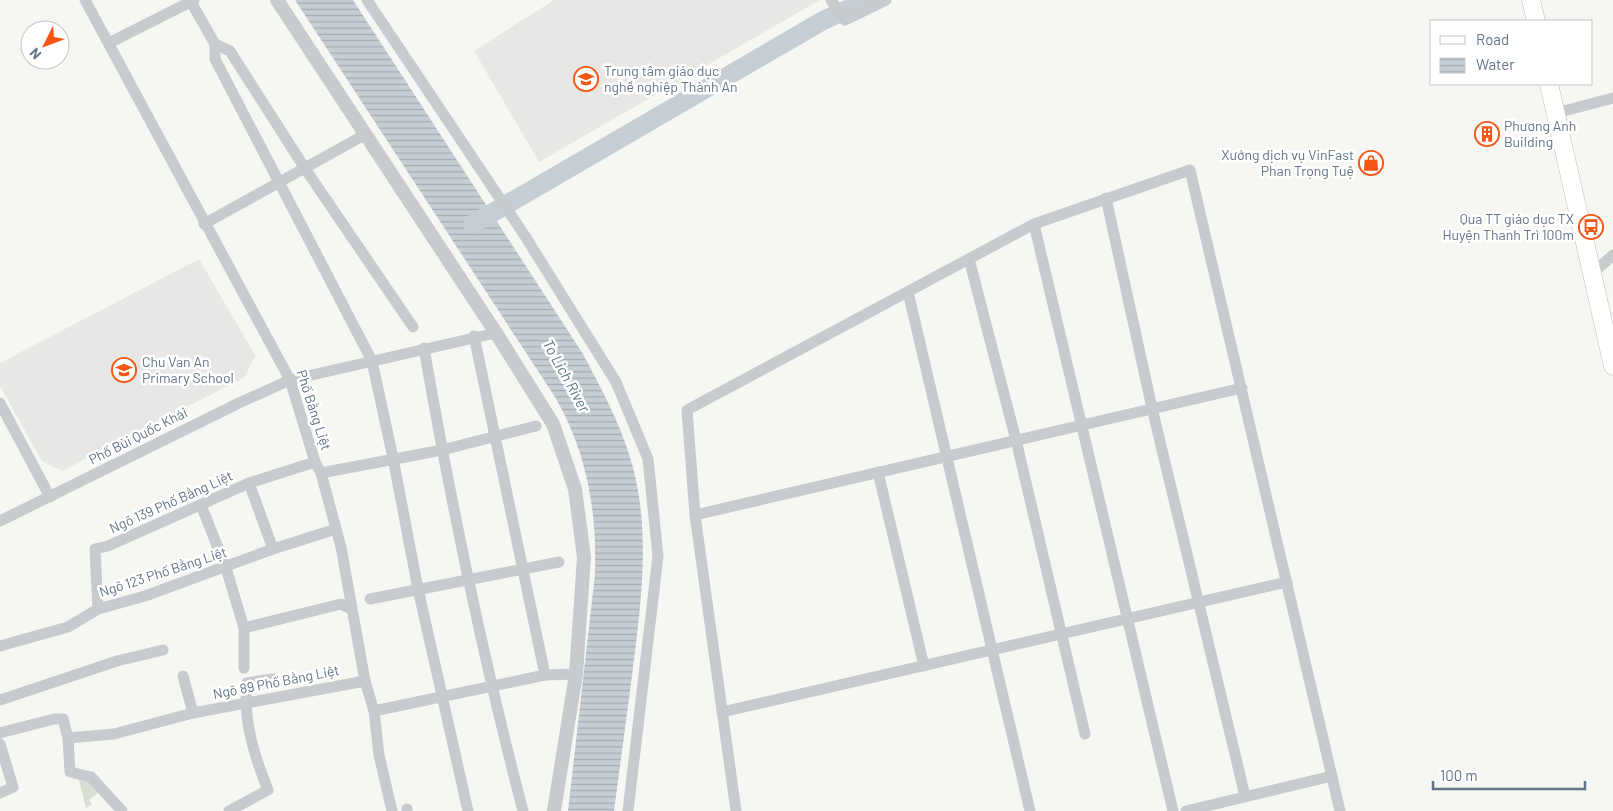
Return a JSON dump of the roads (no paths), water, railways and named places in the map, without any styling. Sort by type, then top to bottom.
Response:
[{"type":"main road","points":[[1531,0],[1536,20]]},
{"type":"main road","points":[[1549,85],[1613,366]]},
{"type":"street","name":"Phố Bằng Liệt","points":[[85,0],[204,224],[290,380],[315,462],[321,473],[336,529],[365,681],[374,711],[379,755],[392,811]]},
{"type":"street","points":[[277,0],[496,333],[553,424],[575,489],[584,557],[576,674],[554,811]]},
{"type":"street","points":[[367,0],[525,236],[616,382],[648,459],[658,556],[628,811]]},
{"type":"street","points":[[836,8],[845,20],[886,0]]},
{"type":"street","points":[[109,43],[192,1],[215,44],[215,58],[372,360],[418,589],[468,811]]},
{"type":"street","points":[[215,44],[230,51],[304,167],[413,327]]},
{"type":"street","points":[[1556,112],[1613,98]]},
{"type":"street","points":[[204,224],[366,134]]},
{"type":"street","points":[[736,811],[695,515],[687,410],[1034,224],[1190,170],[1340,811]]},
{"type":"street","points":[[1106,198],[1152,408],[1245,796]]},
{"type":"street","points":[[1034,224],[1083,424],[1172,811]]},
{"type":"street","points":[[1592,274],[1613,255]]},
{"type":"street","points":[[970,259],[1016,440],[1085,734]]},
{"type":"street","points":[[908,292],[1030,811]]},
{"type":"street","name":"Phố Bùi Quốc Khái","points":[[0,520],[290,380],[474,336],[496,333]]},
{"type":"street","points":[[474,336],[496,438],[520,568],[545,675]]},
{"type":"street","points":[[424,348],[442,450],[491,686],[523,811]]},
{"type":"street","points":[[695,515],[1242,388]]},
{"type":"street","points":[[0,403],[4,419],[50,497]]},
{"type":"street","points":[[321,473],[442,450],[496,438],[536,426]]},
{"type":"street","name":"Ngõ 139 Phố Bằng Liệt","points":[[98,609],[95,549],[108,546],[249,483],[315,462]]},
{"type":"street","points":[[878,472],[924,666]]},
{"type":"street","points":[[249,483],[273,549]]},
{"type":"street","points":[[201,505],[226,568],[244,628],[244,668]]},
{"type":"street","name":"Ngõ 123 Phố Bằng Liệt","points":[[0,646],[68,627],[98,609],[145,596],[226,568],[273,549],[336,529]]},
{"type":"street","points":[[370,598],[558,562]]},
{"type":"street","points":[[722,712],[1287,582]]},
{"type":"street","points":[[244,628],[341,604],[351,609]]},
{"type":"street","points":[[0,700],[117,661],[163,650]]},
{"type":"street","points":[[374,711],[545,675],[576,674]]},
{"type":"street","points":[[183,676],[192,712]]},
{"type":"street","points":[[229,811],[268,790],[253,755],[245,704],[247,683],[272,679]]},
{"type":"street","name":"Ngõ 89 Phố Bằng Liệt","points":[[68,738],[114,734],[192,712],[365,681]]},
{"type":"street","points":[[0,733],[54,719],[63,719],[68,738],[70,772],[91,777],[122,811]]},
{"type":"street","points":[[0,744],[13,787],[0,793]]},
{"type":"street","points":[[1186,811],[1332,776]]},
{"type":"water","name":"To Lich River","points":[[295,0],[353,0],[583,354],[621,430],[637,484],[641,511],[643,566],[635,649],[614,811],[568,811],[595,574],[592,505],[588,483],[575,439],[555,397]]},
{"type":"waterway","points":[[473,224],[824,20],[868,0]]},
{"type":"place","name":"Trung tâm giáo dục nghề nghiệp Thành An","points":[[586,79]]},
{"type":"place","name":"Phương Anh Building","points":[[1487,134]]},
{"type":"place","name":"Xưởng dịch vụ VinFast Phan Trọng Tuệ","points":[[1371,163]]},
{"type":"place","name":"Qua TT giáo dục TX Huyện Thanh Trì 100m","points":[[1591,227]]},
{"type":"place","name":"Chu Van An Primary School","points":[[124,370]]}]
